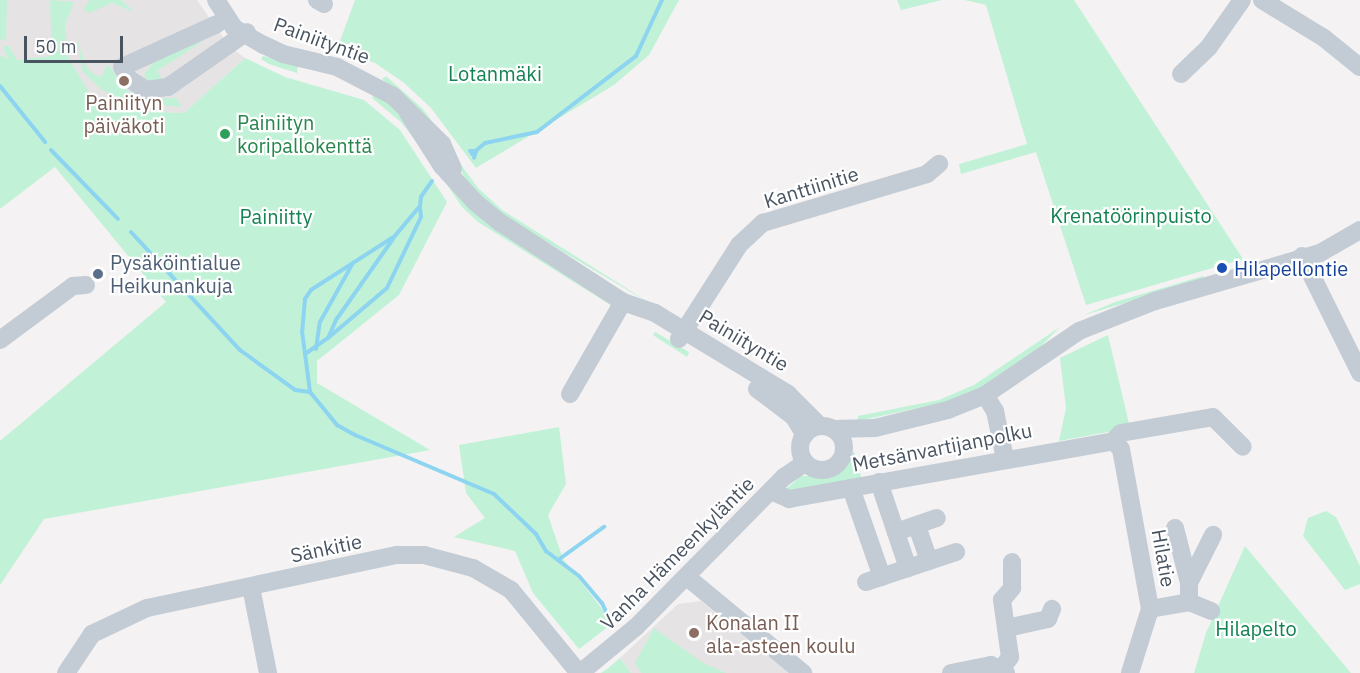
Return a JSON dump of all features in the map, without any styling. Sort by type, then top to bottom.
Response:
[{"type":"street","name":"Painiityntie","points":[[216,0],[234,28],[248,32],[283,54],[337,67],[370,81],[393,96],[408,113],[431,152],[460,184],[501,223],[629,305],[648,309],[681,336],[788,394],[819,430]]},
{"type":"street","name":"Painiityntie","points":[[231,0],[246,23],[248,32]]},
{"type":"street","points":[[1181,74],[1209,47],[1242,0]]},
{"type":"street","points":[[1262,0],[1324,38],[1360,67]]},
{"type":"street","points":[[217,24],[122,67],[129,80],[146,90],[168,87],[248,32]]},
{"type":"street","name":"Kanttiinitie","points":[[681,336],[739,245],[763,223],[927,174],[939,164]]},
{"type":"street","points":[[1303,255],[1315,243],[1360,216]]},
{"type":"street","points":[[819,430],[841,436],[844,449],[840,461],[829,469],[816,469],[806,463],[800,448],[819,430],[875,428],[948,411],[985,395],[1079,331],[1155,301],[1303,255],[1320,253],[1360,230]]},
{"type":"street","points":[[1303,255],[1360,373]]},
{"type":"street","points":[[0,340],[73,286],[86,285]]},
{"type":"street","points":[[570,394],[629,305]]},
{"type":"street","points":[[985,395],[995,411],[1005,459]]},
{"type":"street","name":"Metsänvartijanpolku","points":[[771,491],[789,499],[1005,459],[1117,445],[1121,433],[1213,417],[1243,447]]},
{"type":"street","points":[[844,449],[875,428]]},
{"type":"street","name":"Hilatie","points":[[1117,445],[1150,609],[1130,673]]},
{"type":"street","name":"Vanha Hämeenkyläntie","points":[[579,673],[605,656],[687,577],[784,477],[806,463]]},
{"type":"street","points":[[879,482],[908,568]]},
{"type":"street","points":[[851,488],[871,545],[874,580],[956,552]]},
{"type":"street","points":[[871,545],[937,518]]},
{"type":"street","points":[[917,526],[929,561]]},
{"type":"street","points":[[1175,528],[1189,583],[1189,602]]},
{"type":"street","points":[[1189,583],[1213,535]]},
{"type":"street","name":"Sänkitie","points":[[66,673],[92,634],[126,615],[397,555],[443,558],[495,578],[511,590],[579,673]]},
{"type":"street","points":[[951,673],[991,665],[1004,671],[1010,657],[1002,600],[1012,588],[1011,562]]},
{"type":"street","points":[[687,577],[803,673]]},
{"type":"street","points":[[251,587],[268,673]]},
{"type":"street","points":[[1150,609],[1189,602],[1210,611]]},
{"type":"street","points":[[1007,628],[1048,619],[1052,609]]},
{"type":"shaded area","name":"Painiityn päiväkoti","points":[[0,0],[197,0],[229,46],[245,58],[184,113],[134,111],[95,103],[0,55]]},
{"type":"shaded area","name":"Konalan II ala-asteen koulu","points":[[701,601],[790,673],[631,673],[620,658],[678,604]]},
{"type":"green space","points":[[0,0],[7,0],[6,41],[0,39]]},
{"type":"green space","name":"Painiitty","points":[[50,0],[74,2],[65,25],[68,57],[95,103],[134,111],[184,113],[245,58],[285,77],[364,100],[400,130],[447,202],[399,295],[317,361],[317,383],[430,450],[44,519],[0,585],[0,441],[166,302],[55,167],[0,209],[0,55],[8,59],[3,46],[9,46],[17,60],[52,56]]},
{"type":"green space","points":[[90,0],[121,0],[134,12],[112,3],[89,13],[83,9]]},
{"type":"green space","name":"Lotanmäki","points":[[355,0],[679,0],[649,55],[614,85],[476,168],[431,108],[403,82],[375,63],[337,49]]},
{"type":"green space","points":[[897,0],[942,0],[901,10]]},
{"type":"green space","name":"Krenatöörinpuisto","points":[[965,0],[1074,0],[1243,259],[1086,305],[1036,152],[961,174],[959,164],[1027,144],[986,5]]},
{"type":"green space","points":[[77,37],[85,65],[92,73],[101,77],[108,64],[127,91],[148,99],[176,98],[182,107],[124,101],[102,90],[82,71]]},
{"type":"green space","points":[[206,39],[157,71],[163,80],[146,81],[144,74],[154,62]]},
{"type":"green space","points":[[263,56],[298,65],[297,73],[269,64],[261,59]]},
{"type":"green space","points":[[386,76],[423,109],[440,132],[382,79]]},
{"type":"green space","points":[[375,92],[395,106],[421,148],[401,122],[372,98]]},
{"type":"green space","points":[[450,150],[478,188],[502,210],[653,305],[499,214],[467,182]]},
{"type":"green space","points":[[431,161],[605,294],[612,306],[478,222],[462,207]]},
{"type":"green space","points":[[1203,276],[1204,280],[1084,315],[1115,302]]},
{"type":"green space","points":[[1060,327],[1039,348],[979,390],[955,400],[858,421],[858,416],[939,400],[974,385]]},
{"type":"green space","points":[[655,332],[689,352],[687,357],[653,335]]},
{"type":"green space","points":[[1108,335],[1130,428],[1059,441],[1066,408],[1060,358]]},
{"type":"green space","points":[[559,427],[566,484],[548,515],[563,559],[613,623],[579,649],[533,593],[515,551],[454,537],[485,518],[466,493],[459,445]]},
{"type":"green space","points":[[854,451],[862,480],[795,493],[786,489],[801,476],[834,476],[843,470]]},
{"type":"green space","points":[[1326,511],[1336,517],[1360,566],[1360,584],[1345,590],[1303,536],[1308,518]]},
{"type":"green space","name":"Hilapelto","points":[[1245,546],[1351,673],[1194,673],[1206,633]]},
{"type":"green space","points":[[654,628],[703,663],[726,673],[641,673],[635,663]]},
{"type":"green space","points":[[620,658],[631,673],[601,673],[607,669]]},
{"type":"waterway","points":[[472,154],[485,143],[537,132],[636,56],[662,0]]},
{"type":"waterway","points":[[0,86],[45,142]]},
{"type":"waterway","points":[[51,150],[118,219]]},
{"type":"waterway","points":[[470,151],[476,151],[474,158]]},
{"type":"waterway","points":[[432,181],[421,197],[420,206],[395,236],[311,290],[305,299],[302,331],[310,392],[337,425],[355,435],[494,494],[536,534],[546,551],[579,576],[602,603],[611,622]]},
{"type":"waterway","points":[[328,338],[387,288],[421,217],[420,207]]},
{"type":"waterway","points":[[131,232],[240,350],[295,390],[310,392]]},
{"type":"waterway","points":[[305,354],[328,338],[336,320],[393,239]]},
{"type":"waterway","points":[[316,349],[320,322],[353,263]]},
{"type":"waterway","points":[[558,560],[604,527]]},
{"type":"place","name":"Painiityn päiväkoti","points":[[124,81]]},
{"type":"place","name":"Painiityn koripallokenttä","points":[[225,134]]},
{"type":"place","name":"Hilapellontie","points":[[1222,268]]},
{"type":"place","name":"Pysäköintialue Heikunankuja","points":[[98,274]]},
{"type":"place","name":"Konalan II ala-asteen koulu","points":[[694,633]]}]
